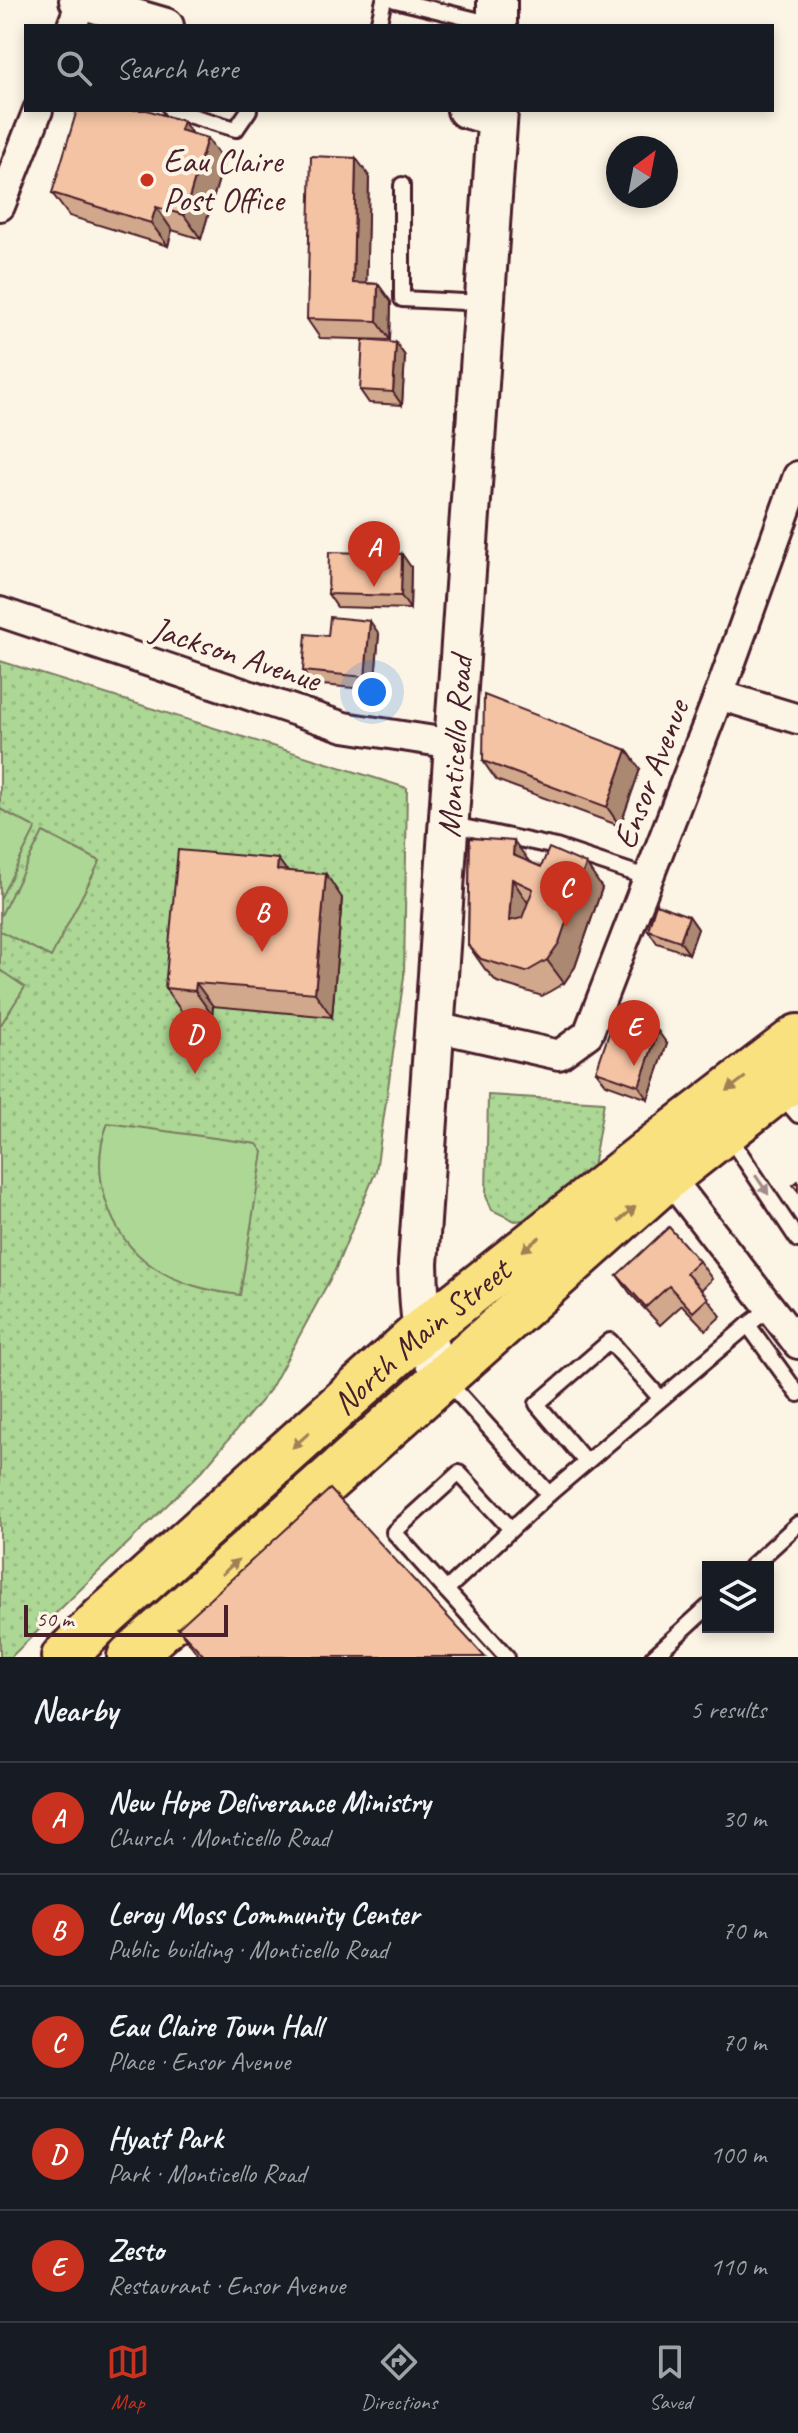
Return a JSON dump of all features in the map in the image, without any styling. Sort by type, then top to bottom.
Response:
[{"type":"main road","points":[[497,0],[497,24]]},
{"type":"main road","name":"Monticello Road","points":[[443,1377],[421,1332],[418,1264],[485,303],[487,113]]},
{"type":"main road","name":"North Main Street","points":[[140,1654],[443,1377],[659,1164],[798,1037]]},
{"type":"main road","name":"North Main Street","points":[[64,1657],[104,1617],[421,1332],[659,1164],[726,1131],[791,1093]]},
{"type":"street","points":[[77,9],[156,24]]},
{"type":"street","points":[[0,206],[37,112]]},
{"type":"street","name":"Ensor Avenue","points":[[435,1027],[559,1055],[588,1034],[719,695],[798,476]]},
{"type":"street","name":"Jackson Avenue","points":[[0,612],[344,727],[454,744]]},
{"type":"street","points":[[719,695],[798,719]]},
{"type":"street","points":[[659,1164],[788,1324]]},
{"type":"lane","points":[[378,24],[384,0]]},
{"type":"lane","points":[[395,0],[489,24]]},
{"type":"lane","points":[[178,112],[236,129],[248,112]]},
{"type":"lane","points":[[402,185],[402,299],[485,303]]},
{"type":"lane","points":[[449,824],[556,847],[649,878]]},
{"type":"lane","points":[[726,1131],[798,1240]]},
{"type":"lane","points":[[446,1590],[549,1494],[748,1325],[788,1324]]},
{"type":"lane","points":[[748,1325],[798,1394]]},
{"type":"lane","points":[[586,1462],[537,1404],[610,1341],[660,1398]]},
{"type":"lane","points":[[443,1377],[549,1494]]},
{"type":"lane","points":[[507,1657],[394,1532],[459,1473],[511,1529]]},
{"type":"lane","points":[[758,1561],[798,1524]]},
{"type":"lane","points":[[653,1657],[702,1612]]},
{"type":"green space","points":[[0,661],[407,788],[404,977],[376,1171],[335,1270],[270,1390],[202,1471],[11,1657],[0,1657]]},
{"type":"green space","points":[[0,809],[36,828],[0,899]]},
{"type":"green space","points":[[43,832],[100,861],[51,957],[0,931],[0,917]]},
{"type":"green space","points":[[0,970],[25,987],[0,1026]]},
{"type":"green space","points":[[488,1095],[604,1102],[593,1167],[533,1219],[515,1221],[492,1210],[486,1196]]},
{"type":"green space","points":[[108,1123],[257,1144],[263,1152],[240,1295],[205,1289],[172,1278],[152,1266],[124,1237],[113,1220],[102,1182],[102,1142]]},
{"type":"building","points":[[76,112],[154,112],[183,121],[180,130],[207,138],[184,215],[156,207],[151,223],[52,193]]},
{"type":"building","points":[[311,156],[356,158],[353,283],[378,284],[377,321],[307,319]]},
{"type":"building","points":[[363,340],[396,343],[393,392],[360,390]]},
{"type":"building","points":[[329,552],[402,554],[401,596],[328,594]]},
{"type":"building","points":[[330,617],[370,621],[365,677],[303,671],[306,634],[328,636]]},
{"type":"building","points":[[484,695],[627,750],[607,807],[483,761]]},
{"type":"building","points":[[470,838],[514,841],[513,855],[541,867],[549,848],[586,864],[559,943],[547,960],[526,972],[481,959],[468,945]],"holes":[[[512,879],[533,889],[522,918],[509,921]]]},
{"type":"building","points":[[178,850],[278,859],[277,870],[326,874],[315,993],[196,983],[195,991],[165,988]]},
{"type":"building","points":[[656,904],[689,916],[680,941],[648,930]]},
{"type":"building","points":[[615,1016],[658,1031],[639,1086],[596,1071]]},
{"type":"building","points":[[669,1227],[699,1261],[686,1273],[708,1298],[693,1312],[669,1286],[646,1307],[617,1275]]},
{"type":"building","points":[[330,1489],[485,1657],[205,1657],[178,1628]]},
{"type":"place","name":"Eau Claire Post Office","points":[[147,180]]},
{"type":"place","name":"New Hope Deliverance Ministry","points":[[374,587]]},
{"type":"place","name":"Eau Claire Town Hall","points":[[566,927]]},
{"type":"place","name":"Leroy Moss Community Center","points":[[262,952]]},
{"type":"place","name":"Zesto","points":[[634,1066]]},
{"type":"place","name":"Hyatt Park","points":[[195,1074]]}]
